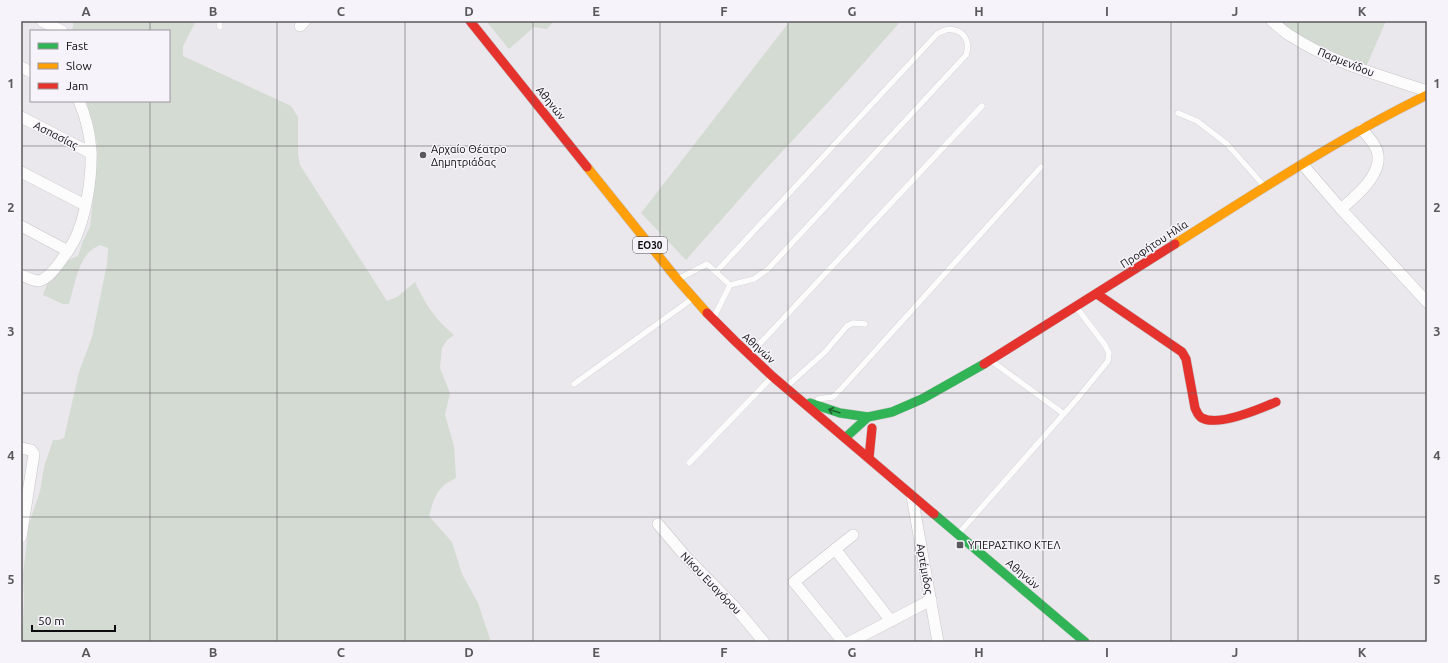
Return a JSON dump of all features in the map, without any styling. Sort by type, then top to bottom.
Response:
[{"type":"main road","name":"Αθηνών","points":[[470,21],[677,279],[713,320],[748,355],[845,438],[859,441],[869,458],[1085,642]]},
{"type":"main road","name":"Προφήτου Ηλία","points":[[892,412],[922,399],[991,360],[1265,187],[1390,113],[1427,95]]},
{"type":"main road","points":[[1097,294],[1182,352],[1186,359],[1195,408],[1198,415],[1204,419],[1213,421],[1245,414],[1276,402]]},
{"type":"main road","points":[[801,399],[840,413],[868,417],[892,412]]},
{"type":"main road","points":[[859,441],[892,412]]},
{"type":"main road","points":[[845,438],[868,417]]},
{"type":"main road","points":[[869,458],[872,428]]},
{"type":"street","points":[[42,21],[60,30]]},
{"type":"street","name":"Παρμενίδου","points":[[1272,21],[1291,36],[1328,55],[1427,91]]},
{"type":"street","points":[[21,67],[30,72]]},
{"type":"street","points":[[21,275],[38,281],[44,279],[68,251],[80,226],[88,189],[91,153],[88,128],[79,102]]},
{"type":"street","name":"Ασπασίας","points":[[21,117],[91,153]]},
{"type":"street","points":[[1341,209],[1362,191],[1378,164],[1378,154],[1374,144],[1362,129]]},
{"type":"street","points":[[1303,165],[1341,209],[1427,302]]},
{"type":"street","points":[[21,172],[85,205]]},
{"type":"street","points":[[21,226],[68,251]]},
{"type":"street","points":[[21,448],[31,450],[34,454],[21,537]]},
{"type":"street","name":"Αρτέμιδος","points":[[912,496],[938,642]]},
{"type":"street","name":"Νίκου Ευαγόρου","points":[[658,524],[686,557],[733,605],[764,642]]},
{"type":"street","points":[[842,642],[794,582],[853,535]]},
{"type":"street","points":[[835,549],[891,621]]},
{"type":"street","points":[[850,642],[931,600]]},
{"type":"lane","points":[[716,272],[937,34],[952,29],[962,34],[967,41],[968,46],[966,55],[961,61],[768,269],[754,279],[730,285]]},
{"type":"lane","points":[[748,355],[982,106]]},
{"type":"lane","points":[[1178,113],[1196,120],[1227,144],[1265,187]]},
{"type":"lane","points":[[801,399],[824,399],[833,397],[1041,166]]},
{"type":"lane","points":[[677,279],[707,264],[730,285]]},
{"type":"lane","points":[[713,320],[730,285]]},
{"type":"lane","points":[[574,384],[674,314],[694,298]]},
{"type":"lane","points":[[958,534],[1064,414],[1108,361],[1109,353],[1105,345],[1076,307]]},
{"type":"lane","points":[[786,387],[825,352],[847,326],[853,323],[865,324]]},
{"type":"lane","points":[[991,360],[1064,414]]},
{"type":"lane","points":[[689,463],[772,376]]},
{"type":"shaded area","points":[[74,21],[196,21],[183,46],[183,56],[291,106],[298,117],[298,153],[300,165],[387,301],[397,297],[415,282],[431,311],[454,335],[447,340],[442,348],[440,368],[450,393],[445,415],[454,446],[456,478],[445,485],[438,493],[429,516],[452,542],[462,574],[478,603],[491,642],[22,642],[24,599],[23,574],[29,524],[40,491],[44,467],[53,440],[64,438],[79,372],[92,337],[107,264],[108,248],[100,245],[89,252],[85,257],[76,277],[69,304],[63,304],[43,295],[48,283],[56,271],[66,262],[78,256],[90,227],[97,164],[97,144],[86,102],[170,102],[170,30],[72,30]]},
{"type":"shaded area","points":[[486,21],[554,21],[547,29],[534,27],[509,49]]},
{"type":"shaded area","points":[[790,21],[901,21],[766,169],[686,260],[641,213]]},
{"type":"shaded area","points":[[1278,21],[1386,21],[1366,67],[1308,41]]},
{"type":"traffic: fast","points":[[845,438],[868,417],[892,412],[922,399],[984,364]]},
{"type":"traffic: fast","points":[[810,403],[840,413],[868,417]]},
{"type":"traffic: fast","points":[[934,514],[1085,642]]},
{"type":"traffic: slow","points":[[1175,244],[1330,147],[1427,95]]},
{"type":"traffic: slow","points":[[587,167],[677,279],[707,313]]},
{"type":"traffic: jam","points":[[470,21],[587,167]]},
{"type":"traffic: jam","points":[[984,364],[1175,244]]},
{"type":"traffic: jam","points":[[1097,294],[1182,352],[1186,359],[1195,408],[1202,418],[1209,420],[1228,419],[1250,413],[1276,402]]},
{"type":"traffic: jam","points":[[707,313],[772,376],[934,514]]},
{"type":"traffic: jam","points":[[869,458],[872,428]]},
{"type":"place","name":"Αρχαίο Θέατρο Δημητριάδας","points":[[423,155]]},
{"type":"place","name":"ΥΠΕΡΑΣΤΙΚΟ ΚΤΕΛ","points":[[960,545]]}]
